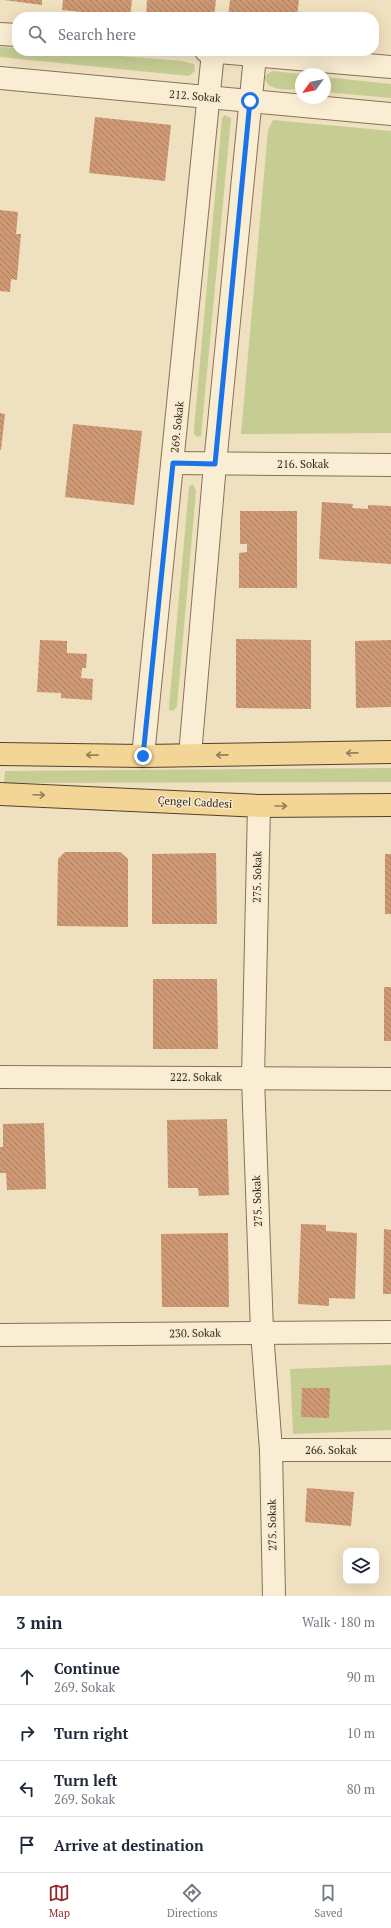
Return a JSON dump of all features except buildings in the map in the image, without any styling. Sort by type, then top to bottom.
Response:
[{"type":"main road","points":[[0,754],[143,756],[391,752]]},
{"type":"main road","name":"Çengel Caddesi","points":[[0,794],[259,806],[391,805]]},
{"type":"street","points":[[0,34],[12,35]]},
{"type":"street","name":"269. Sokak","points":[[143,756],[210,97],[210,56]]},
{"type":"street","points":[[190,755],[215,464],[255,56],[391,67]]},
{"type":"street","name":"212. Sokak","points":[[0,78],[391,114]]},
{"type":"street","name":"216. Sokak","points":[[173,463],[391,465]]},
{"type":"street","name":"275. Sokak","points":[[259,806],[253,1078],[262,1332],[271,1450],[274,1596]]},
{"type":"street","name":"222. Sokak","points":[[0,1077],[391,1079]]},
{"type":"street","name":"230. Sokak","points":[[0,1335],[391,1332]]},
{"type":"street","name":"266. Sokak","points":[[271,1450],[391,1450]]},
{"type":"green space","points":[[0,47],[12,48],[12,56],[118,56],[182,61],[194,64],[195,71],[189,76],[0,57]]},
{"type":"green space","points":[[273,71],[295,73],[295,90],[280,89],[270,86],[265,78],[267,74]]},
{"type":"green space","points":[[331,78],[391,84],[391,98],[331,93]]},
{"type":"green space","points":[[225,115],[231,118],[201,436],[197,437],[194,434],[194,429],[222,118]]},
{"type":"green space","points":[[273,120],[391,131],[391,433],[241,434],[268,130]]},
{"type":"green space","points":[[193,484],[196,491],[177,706],[173,711],[169,710],[169,707],[189,487]]},
{"type":"green space","points":[[391,768],[391,782],[4,783],[5,771]]},
{"type":"green space","points":[[391,1365],[391,1430],[293,1434],[290,1369]]},
{"type":"route","points":[[143,756],[173,463],[215,464],[250,101]]}]
